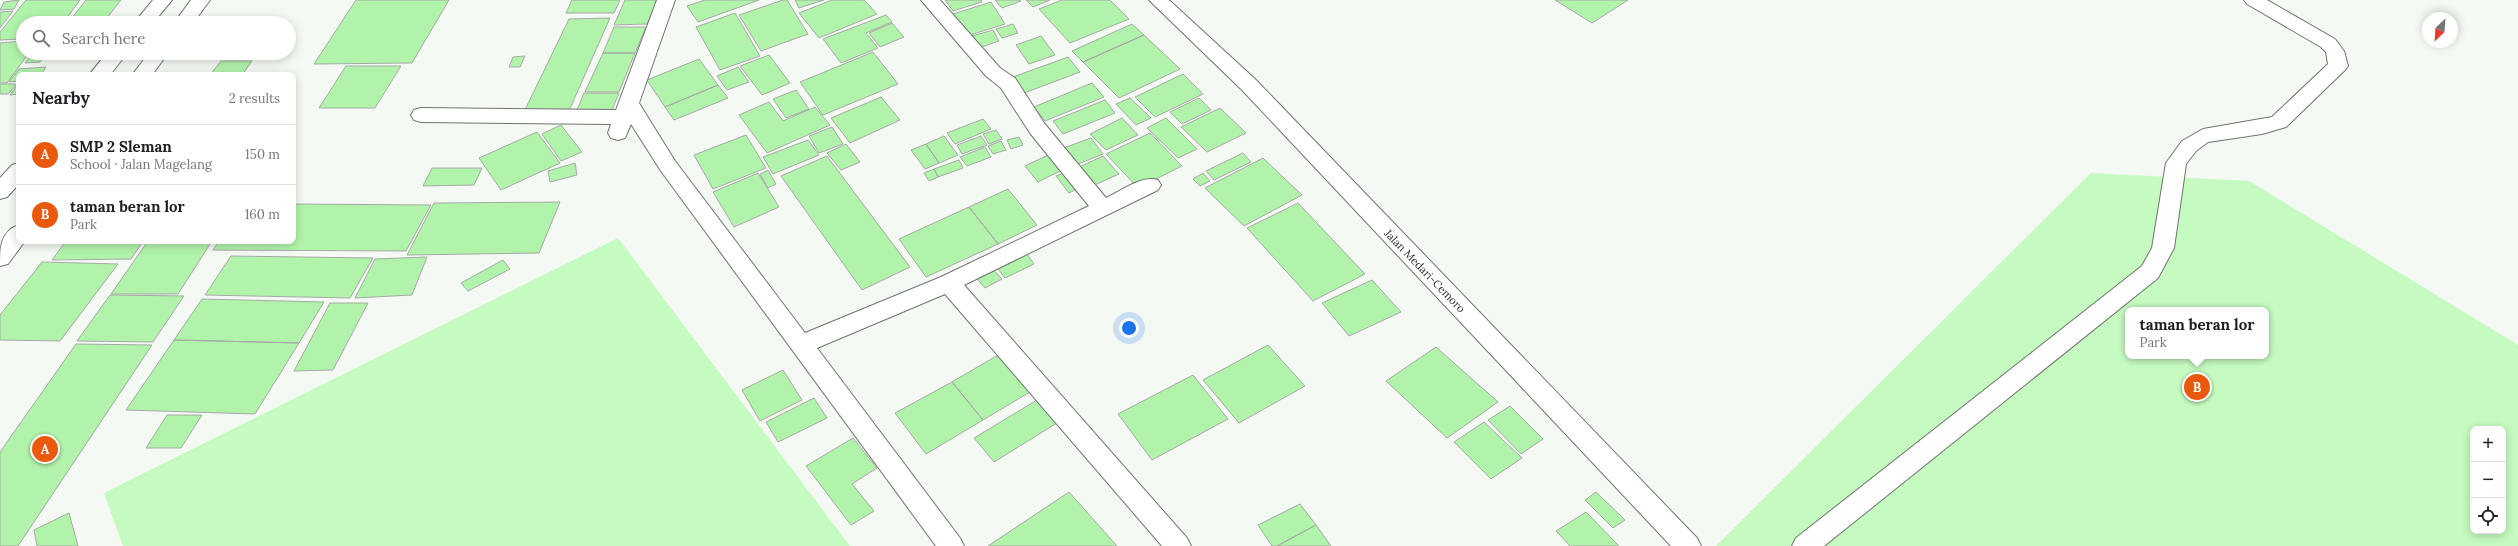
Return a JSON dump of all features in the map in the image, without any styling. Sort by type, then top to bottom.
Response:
[{"type":"main road","points":[[150,16],[163,0]]},
{"type":"main road","points":[[188,16],[201,0]]},
{"type":"main road","points":[[624,118],[666,0]]},
{"type":"main road","points":[[930,0],[993,72],[1008,82],[1036,128],[1103,208]]},
{"type":"main road","name":"Jalan Medari-Cemoro","points":[[1158,0],[1249,85],[1688,546]]},
{"type":"main road","points":[[1805,546],[2150,272],[2159,260],[2163,248],[2176,163],[2189,146],[2203,136],[2262,127],[2279,122],[2338,66],[2338,58],[2335,51],[2328,43],[2253,0]]},
{"type":"main road","points":[[102,72],[112,60]]},
{"type":"main road","points":[[144,72],[154,60]]},
{"type":"main road","points":[[421,115],[624,118],[668,166],[951,546]]},
{"type":"main road","points":[[0,192],[16,173]]},
{"type":"main road","points":[[800,345],[949,283],[1151,185]]},
{"type":"main road","points":[[0,258],[16,237]]},
{"type":"main road","points":[[949,283],[1178,546]]},
{"type":"green space","points":[[2091,173],[2249,181],[2518,345],[2518,546],[1716,546]]},
{"type":"green space","points":[[618,238],[850,546],[123,546],[104,493]]},
{"type":"building","points":[[19,0],[14,9],[0,10],[4,2]]},
{"type":"building","points":[[26,0],[80,0],[68,16],[16,16],[16,39],[0,40],[0,32]]},
{"type":"building","points":[[86,0],[121,0],[108,16],[73,16]]},
{"type":"building","points":[[356,0],[449,0],[412,63],[314,64]]},
{"type":"building","points":[[572,0],[620,0],[614,13],[566,13]]},
{"type":"building","points":[[625,0],[658,0],[647,24],[614,25]]},
{"type":"building","points":[[705,0],[759,0],[698,22],[687,6]]},
{"type":"building","points":[[787,0],[808,34],[761,51],[739,15]]},
{"type":"building","points":[[795,0],[824,0],[799,8]]},
{"type":"building","points":[[832,0],[864,0],[877,14],[819,38],[799,13]]},
{"type":"building","points":[[945,0],[981,0],[982,2],[953,11]]},
{"type":"building","points":[[995,0],[1020,0],[1021,1],[1002,8]]},
{"type":"building","points":[[1026,0],[1050,0],[1033,7]]},
{"type":"building","points":[[1062,0],[1110,0],[1129,19],[1070,43],[1039,9]]},
{"type":"building","points":[[1555,0],[1628,0],[1592,23]]},
{"type":"building","points":[[991,2],[1005,24],[967,36],[953,14]]},
{"type":"building","points":[[13,11],[0,28],[0,12]]},
{"type":"building","points":[[735,13],[760,56],[720,70],[696,27]]},
{"type":"building","points":[[886,15],[892,22],[866,33],[878,48],[841,63],[823,39]]},
{"type":"building","points":[[610,18],[568,113],[523,114],[569,19]]},
{"type":"building","points":[[892,23],[904,37],[880,47],[869,33]]},
{"type":"building","points":[[1013,24],[1018,33],[1002,38],[996,29]]},
{"type":"building","points":[[1132,24],[1144,35],[1083,62],[1072,51]]},
{"type":"building","points":[[614,27],[646,27],[635,53],[603,53]]},
{"type":"building","points":[[993,30],[999,41],[979,48],[972,36]]},
{"type":"building","points":[[1144,35],[1180,69],[1119,98],[1083,62]]},
{"type":"building","points":[[1041,36],[1055,55],[1029,64],[1016,45]]},
{"type":"building","points":[[16,42],[16,60],[24,60],[7,83],[0,83],[0,43]]},
{"type":"building","points":[[873,52],[898,84],[823,115],[800,82]]},
{"type":"building","points":[[603,53],[635,53],[619,92],[585,92]]},
{"type":"building","points":[[769,55],[790,83],[762,95],[740,66]]},
{"type":"building","points":[[525,56],[520,67],[509,67],[513,57]]},
{"type":"building","points":[[1068,57],[1080,72],[1024,93],[1013,77]]},
{"type":"building","points":[[699,59],[718,85],[665,107],[647,80]]},
{"type":"building","points":[[27,60],[41,60],[40,62],[25,63]]},
{"type":"building","points":[[221,61],[252,61],[244,72],[212,72]]},
{"type":"building","points":[[346,66],[401,66],[375,108],[319,108]]},
{"type":"building","points":[[46,67],[43,72],[17,72],[19,69]]},
{"type":"building","points":[[738,67],[749,82],[727,90],[717,76]]},
{"type":"building","points":[[16,73],[16,81],[9,82]]},
{"type":"building","points":[[1183,74],[1203,94],[1155,117],[1135,97]]},
{"type":"building","points":[[1092,83],[1104,97],[1045,121],[1034,107]]},
{"type":"building","points":[[0,84],[16,84],[8,94],[0,94]]},
{"type":"building","points":[[718,85],[728,98],[674,120],[665,107]]},
{"type":"building","points":[[16,87],[16,94],[10,95]]},
{"type":"building","points":[[796,90],[809,109],[786,118],[773,99]]},
{"type":"building","points":[[584,93],[619,93],[610,115],[575,115]]},
{"type":"building","points":[[881,97],[900,120],[850,143],[831,118]]},
{"type":"building","points":[[1130,98],[1151,118],[1136,125],[1116,104]]},
{"type":"building","points":[[1199,98],[1211,110],[1182,124],[1170,112]]},
{"type":"building","points":[[1105,100],[1115,113],[1063,134],[1053,121]]},
{"type":"building","points":[[769,102],[783,121],[815,107],[830,125],[767,153],[739,115]]},
{"type":"building","points":[[1220,108],[1246,133],[1207,152],[1181,127]]},
{"type":"building","points":[[1122,118],[1138,135],[1106,150],[1090,134]]},
{"type":"building","points":[[1166,118],[1197,149],[1178,158],[1147,128]]},
{"type":"building","points":[[983,119],[991,129],[955,144],[947,133]]},
{"type":"building","points":[[561,125],[582,152],[561,161],[542,134]]},
{"type":"building","points":[[832,127],[843,144],[819,153],[809,136]]},
{"type":"building","points":[[996,130],[1002,139],[989,144],[983,134]]},
{"type":"building","points":[[537,132],[560,163],[501,190],[479,158]]},
{"type":"building","points":[[1150,133],[1182,166],[1138,188],[1106,154]]},
{"type":"building","points":[[746,135],[766,168],[713,189],[694,155]]},
{"type":"building","points":[[944,136],[958,155],[939,163],[926,144]]},
{"type":"building","points":[[981,136],[987,145],[962,154],[957,145]]},
{"type":"building","points":[[1019,137],[1023,145],[1011,149],[1007,140]]},
{"type":"building","points":[[1091,138],[1103,154],[1073,166],[1061,149]]},
{"type":"building","points":[[808,140],[819,155],[773,174],[763,157]]},
{"type":"building","points":[[1001,141],[1006,150],[993,154],[988,146]]},
{"type":"building","points":[[846,144],[860,162],[841,170],[827,153]]},
{"type":"building","points":[[926,144],[939,163],[925,169],[911,150]]},
{"type":"building","points":[[985,147],[991,157],[967,166],[960,157]]},
{"type":"building","points":[[1243,153],[1251,162],[1214,180],[1206,171]]},
{"type":"building","points":[[1048,155],[1062,170],[1038,182],[1025,166]]},
{"type":"building","points":[[827,156],[910,267],[862,290],[781,176]]},
{"type":"building","points":[[1103,156],[1119,174],[1090,187],[1075,169]]},
{"type":"building","points":[[1263,158],[1302,195],[1244,226],[1205,188]]},
{"type":"building","points":[[959,160],[963,168],[938,177],[934,169]]},
{"type":"building","points":[[575,163],[577,175],[550,182],[548,171]]},
{"type":"building","points":[[432,168],[482,168],[474,185],[423,186]]},
{"type":"building","points":[[934,169],[938,177],[929,181],[924,173]]},
{"type":"building","points":[[768,170],[776,184],[768,188],[760,174]]},
{"type":"building","points":[[1066,172],[1079,188],[1069,193],[1056,176]]},
{"type":"building","points":[[758,173],[779,207],[734,227],[713,192]]},
{"type":"building","points":[[1203,173],[1210,181],[1200,186],[1193,179]]},
{"type":"building","points":[[1008,189],[1037,225],[998,244],[969,207]]},
{"type":"building","points":[[560,202],[539,253],[407,255],[434,203]]},
{"type":"building","points":[[1298,203],[1365,274],[1313,301],[1247,228]]},
{"type":"building","points":[[296,204],[431,205],[406,251],[213,250],[217,244],[296,244]]},
{"type":"building","points":[[969,207],[998,244],[926,277],[899,239]]},
{"type":"building","points":[[64,244],[141,244],[131,259],[52,260]]},
{"type":"building","points":[[146,244],[210,244],[178,294],[111,294]]},
{"type":"building","points":[[1025,251],[1034,264],[1005,278],[995,265]]},
{"type":"building","points":[[231,256],[373,258],[350,298],[205,295]]},
{"type":"building","points":[[427,257],[412,295],[355,298],[375,259]]},
{"type":"building","points":[[503,260],[510,269],[468,291],[461,283]]},
{"type":"building","points":[[42,262],[118,264],[60,341],[0,340],[0,315]]},
{"type":"building","points":[[991,267],[1002,279],[985,288],[974,275]]},
{"type":"building","points":[[1372,280],[1401,312],[1349,336],[1322,303]]},
{"type":"building","points":[[110,295],[184,296],[153,342],[77,341]]},
{"type":"building","points":[[202,299],[324,302],[299,343],[174,340]]},
{"type":"building","points":[[330,303],[368,303],[333,370],[294,371]]},
{"type":"building","points":[[174,340],[299,343],[255,414],[126,410]]},
{"type":"building","points":[[76,344],[152,345],[18,546],[0,546],[0,452]]},
{"type":"building","points":[[1268,345],[1305,386],[1239,423],[1203,380]]},
{"type":"building","points":[[1436,347],[1498,402],[1447,438],[1386,381]]},
{"type":"building","points":[[998,355],[1030,392],[983,420],[952,382]]},
{"type":"building","points":[[783,370],[802,400],[760,421],[742,390]]},
{"type":"building","points":[[1193,375],[1228,419],[1152,460],[1118,414]]},
{"type":"building","points":[[952,382],[983,420],[926,454],[895,413]]},
{"type":"building","points":[[814,398],[827,418],[778,442],[766,422]]},
{"type":"building","points":[[1037,400],[1057,423],[994,462],[974,438]]},
{"type":"building","points":[[1510,406],[1543,439],[1521,454],[1488,420]]},
{"type":"building","points":[[167,415],[202,415],[181,448],[146,448]]},
{"type":"building","points":[[1484,422],[1522,458],[1491,479],[1454,442]]},
{"type":"building","points":[[853,438],[877,468],[852,484],[874,511],[851,525],[806,466]]},
{"type":"building","points":[[1069,492],[1117,546],[988,546]]},
{"type":"building","points":[[1596,492],[1625,520],[1613,528],[1585,500]]},
{"type":"building","points":[[1300,504],[1316,525],[1277,546],[1272,546],[1258,525]]},
{"type":"building","points":[[1586,512],[1619,546],[1570,546],[1556,531]]},
{"type":"building","points":[[69,513],[78,546],[37,546],[34,530]]},
{"type":"building","points":[[1316,525],[1331,546],[1277,546]]},
{"type":"place","name":"taman beran lor","points":[[2197,387]]},
{"type":"place","name":"SMP 2 Sleman","points":[[45,449]]}]
